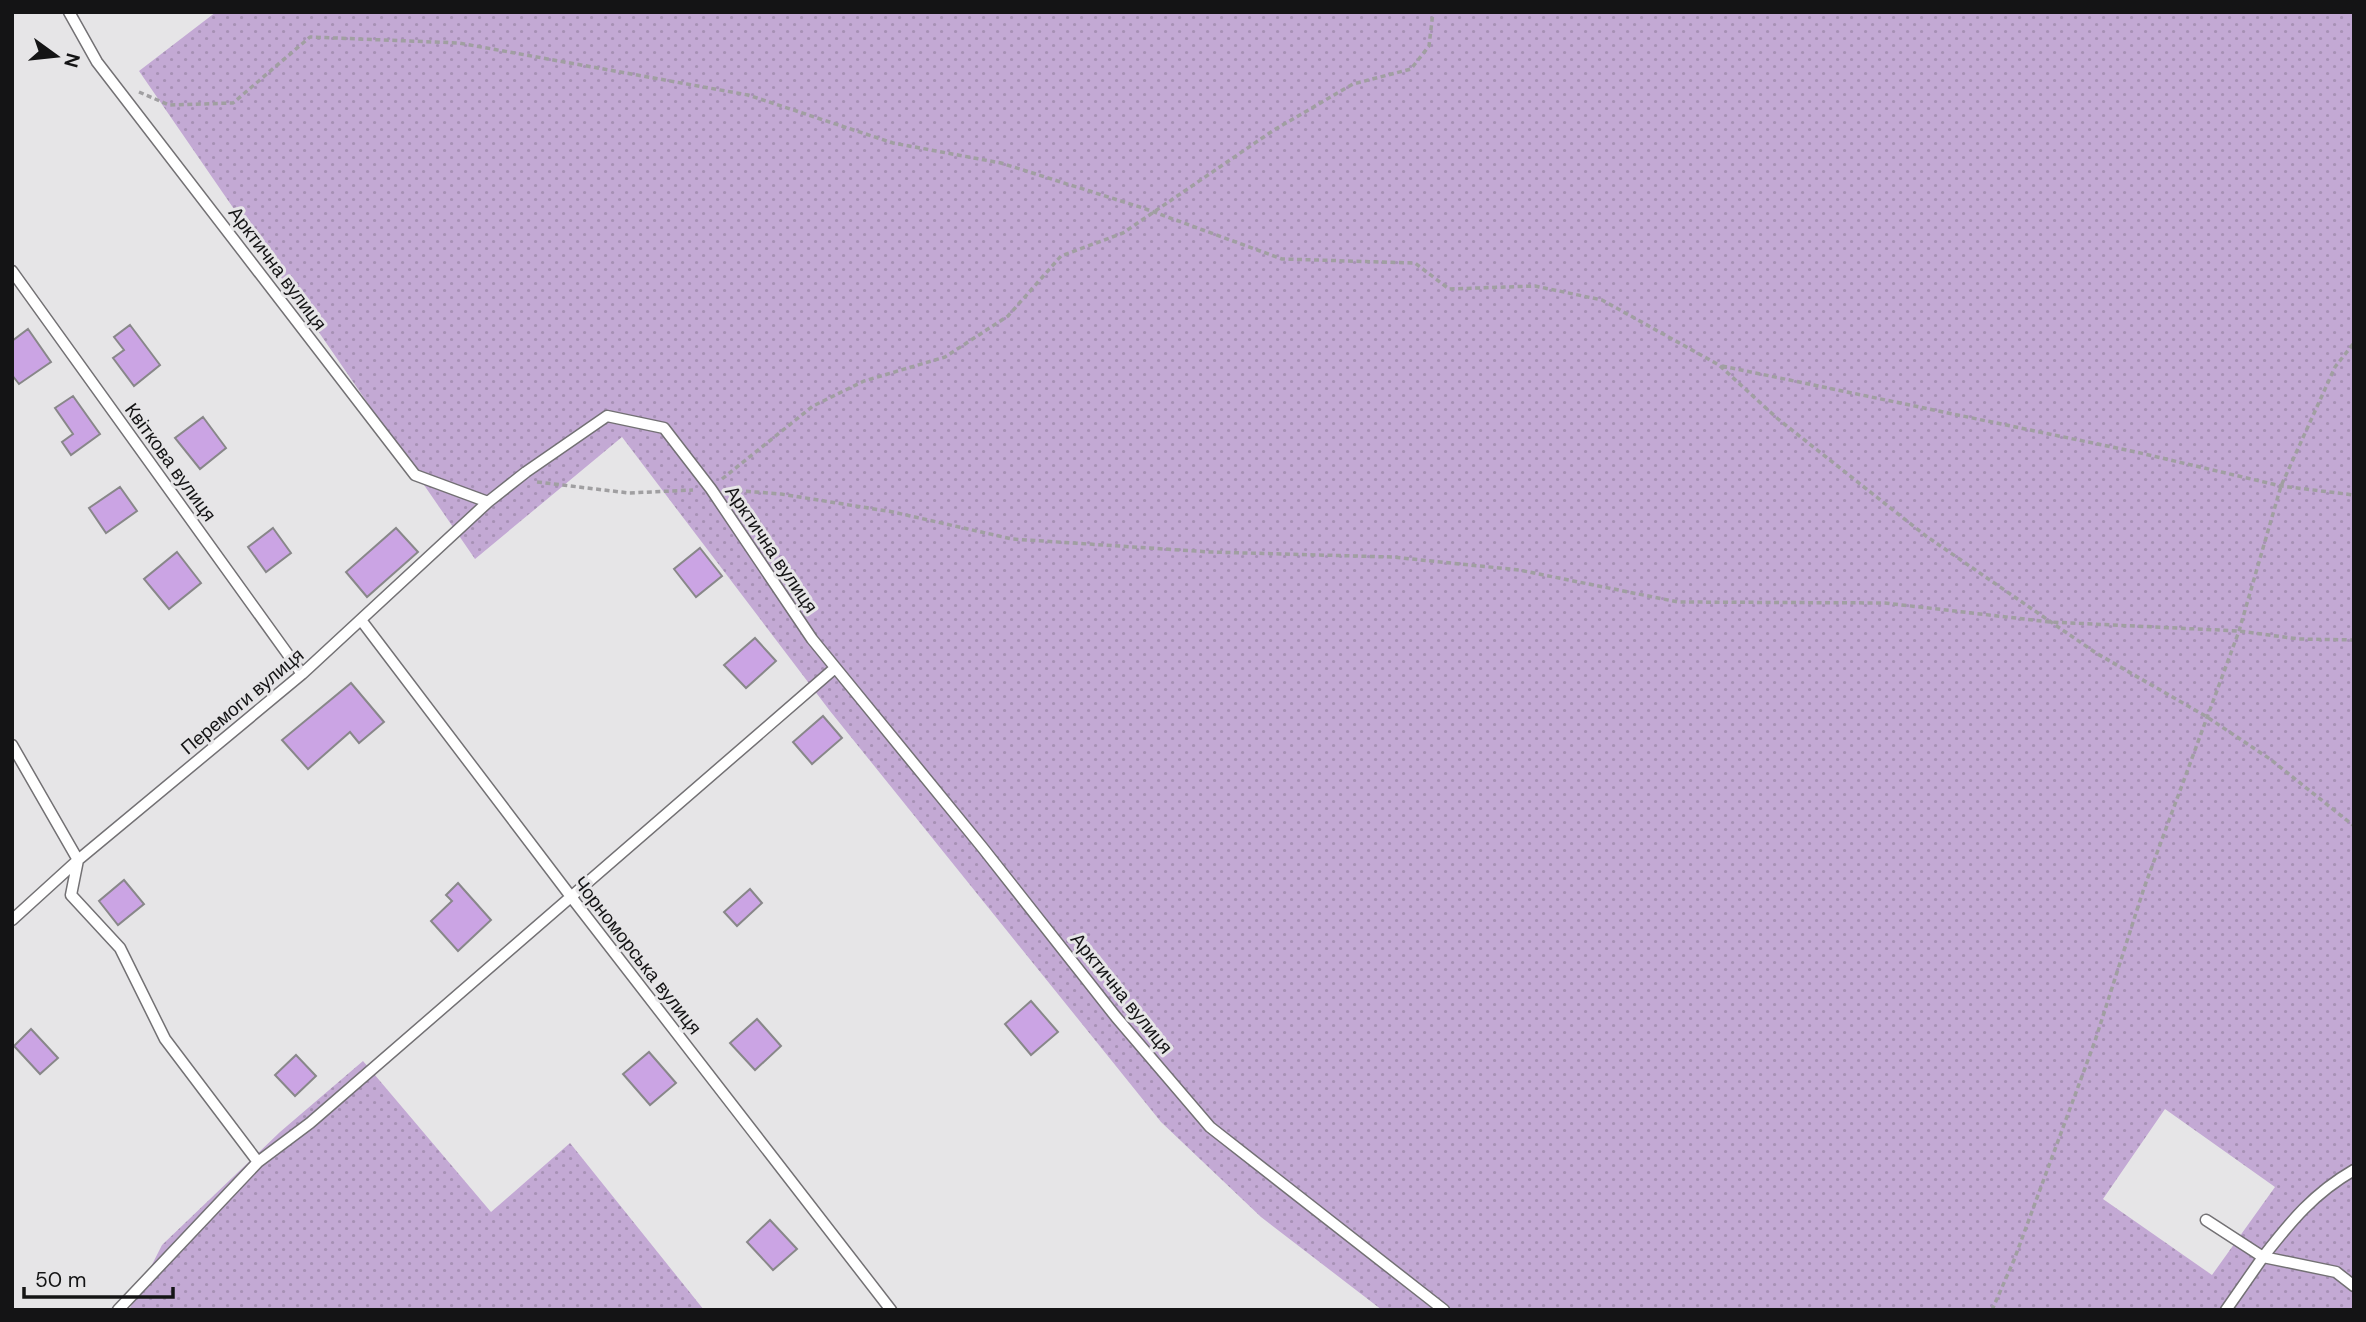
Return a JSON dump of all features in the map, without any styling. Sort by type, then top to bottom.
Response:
[{"type":"lane","name":"Арктична вулиця","points":[[69,12],[97,62],[415,475],[488,502],[607,415],[664,428],[711,489],[811,639],[982,847],[1116,1017],[1210,1127],[1444,1310]]},
{"type":"lane","name":"Квіткова вулиця","points":[[12,271],[302,674]]},
{"type":"lane","name":"Перемоги вулиця","points":[[12,920],[78,860],[302,674],[488,502]]},
{"type":"lane","name":"Чорноморська вулиця","points":[[361,620],[891,1310]]},
{"type":"lane","points":[[118,1310],[258,1162],[310,1124],[835,668]]},
{"type":"lane","points":[[12,746],[78,860],[71,895],[120,948],[165,1039],[258,1162]]},
{"type":"lane","points":[[2226,1310],[2295,1216],[2327,1186],[2354,1170]]},
{"type":"lane","points":[[2206,1220],[2263,1257],[2336,1272],[2354,1286]]},
{"type":"path","points":[[711,489],[813,406],[864,381],[945,357],[1008,316],[1061,256],[1123,233],[1274,130],[1353,84],[1412,69],[1429,46],[1433,12]]},
{"type":"path","points":[[111,80],[169,105],[233,103],[310,37],[459,43],[748,95],[893,143],[1001,163],[1153,212],[1282,260],[1415,263],[1449,289],[1535,286],[1602,300],[1718,365],[1778,419],[1926,536],[2096,653],[2207,717],[2270,759],[2354,826]]},
{"type":"path","points":[[1992,1310],[2014,1260],[2095,1041],[2144,888],[2239,631],[2281,486],[2335,367],[2354,344]]},
{"type":"path","points":[[1718,365],[2136,452],[2281,486],[2354,495]]},
{"type":"path","points":[[517,480],[629,493],[711,489],[781,494],[893,512],[1012,539],[1210,552],[1392,557],[1519,570],[1678,602],[1885,603],[2050,622],[2239,631],[2299,639],[2354,640]]},
{"type":"shaded area","points":[[216,12],[2354,12],[2354,1310],[1382,1310],[1261,1217],[1161,1122],[830,711],[622,437],[475,559],[139,71]],"holes":[[[2165,1109],[2275,1187],[2212,1275],[2103,1199]]]},
{"type":"shaded area","points":[[363,1061],[491,1212],[570,1143],[704,1310],[129,1310],[162,1245],[280,1132]]},
{"type":"building","points":[[130,325],[160,365],[134,386],[113,358],[124,350],[114,337]]},
{"type":"building","points":[[28,329],[51,362],[19,384],[12,375],[12,341]]},
{"type":"building","points":[[73,396],[100,434],[71,455],[62,442],[73,434],[55,408]]},
{"type":"building","points":[[203,417],[226,448],[200,469],[175,438]]},
{"type":"building","points":[[120,487],[137,511],[106,533],[89,508]]},
{"type":"building","points":[[273,528],[291,553],[266,572],[248,547]]},
{"type":"building","points":[[396,528],[418,552],[367,597],[346,572]]},
{"type":"building","points":[[700,548],[722,576],[696,597],[674,569]]},
{"type":"building","points":[[177,552],[201,583],[169,609],[144,579]]},
{"type":"building","points":[[755,638],[776,661],[746,688],[724,665]]},
{"type":"building","points":[[351,683],[384,722],[359,743],[350,732],[308,769],[282,740]]},
{"type":"building","points":[[823,716],[842,738],[812,764],[793,742]]},
{"type":"building","points":[[124,880],[144,904],[118,925],[99,901]]},
{"type":"building","points":[[458,883],[491,920],[458,951],[431,921],[452,901],[446,895]]},
{"type":"building","points":[[750,889],[762,903],[737,926],[724,912]]},
{"type":"building","points":[[1031,1001],[1058,1032],[1031,1055],[1005,1024]]},
{"type":"building","points":[[757,1019],[781,1046],[755,1070],[730,1043]]},
{"type":"building","points":[[31,1029],[58,1058],[40,1074],[14,1046]]},
{"type":"building","points":[[649,1052],[676,1083],[650,1105],[623,1074]]},
{"type":"building","points":[[296,1055],[316,1076],[295,1096],[275,1075]]},
{"type":"building","points":[[770,1220],[797,1249],[773,1270],[747,1242]]}]
